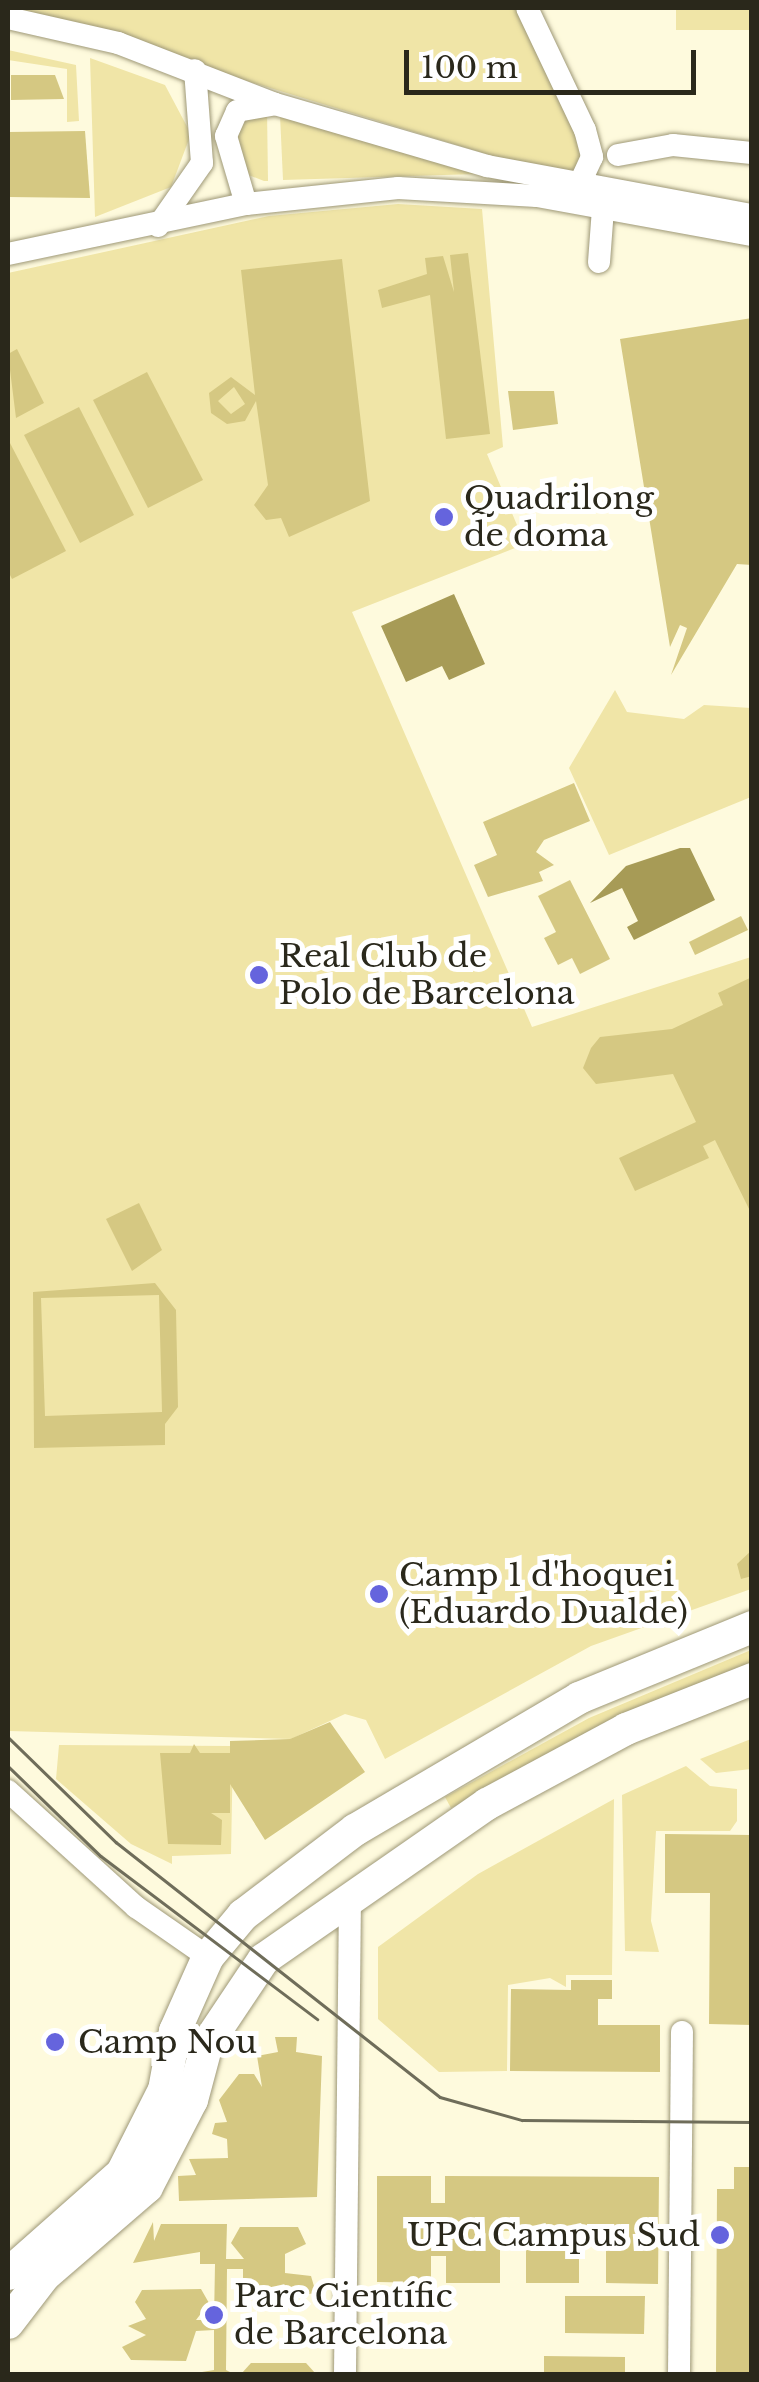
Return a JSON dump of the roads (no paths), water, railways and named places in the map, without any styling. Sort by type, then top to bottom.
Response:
[{"type":"street","points":[[527,8],[585,130],[592,157],[580,183]]},
{"type":"street","points":[[8,18],[195,70],[275,104],[487,166],[580,183],[604,198],[752,235]]},
{"type":"street","points":[[158,226],[202,163],[195,70]]},
{"type":"street","points":[[246,204],[226,136],[237,110],[275,104]]},
{"type":"street","points":[[585,130],[633,194]]},
{"type":"street","points":[[618,155],[673,145],[752,153]]},
{"type":"street","points":[[8,254],[158,226],[246,204],[398,188],[604,198],[633,194],[752,214]]},
{"type":"street","points":[[598,262],[604,198]]},
{"type":"street","points":[[8,2274],[122,2173],[164,2090],[176,2030],[208,1958],[243,1915],[355,1830],[579,1698],[752,1628]]},
{"type":"street","points":[[8,2323],[36,2284],[147,2187],[242,1981],[350,1898],[503,1795],[626,1729],[752,1679]]},
{"type":"street","points":[[8,1791],[208,1958],[242,1981]]},
{"type":"street","points":[[345,2374],[354,2056],[350,1898]]},
{"type":"street","points":[[679,2374],[682,2032]]},
{"type":"tram line","points":[[8,1737],[116,1842],[440,2097],[522,2120],[752,2122]]},
{"type":"tram line","points":[[8,1766],[101,1856],[317,2019]]},
{"type":"place","name":"Quadrilong de doma","points":[[444,517]]},
{"type":"place","name":"Real Club de Polo de Barcelona","points":[[259,975]]},
{"type":"place","name":"Camp 1 d'hoquei (Eduardo Dualde)","points":[[379,1594]]},
{"type":"place","name":"Camp Nou","points":[[55,2042]]},
{"type":"place","name":"UPC Campus Sud","points":[[720,2235]]},
{"type":"place","name":"Parc Científic de Barcelona","points":[[214,2315]]}]
